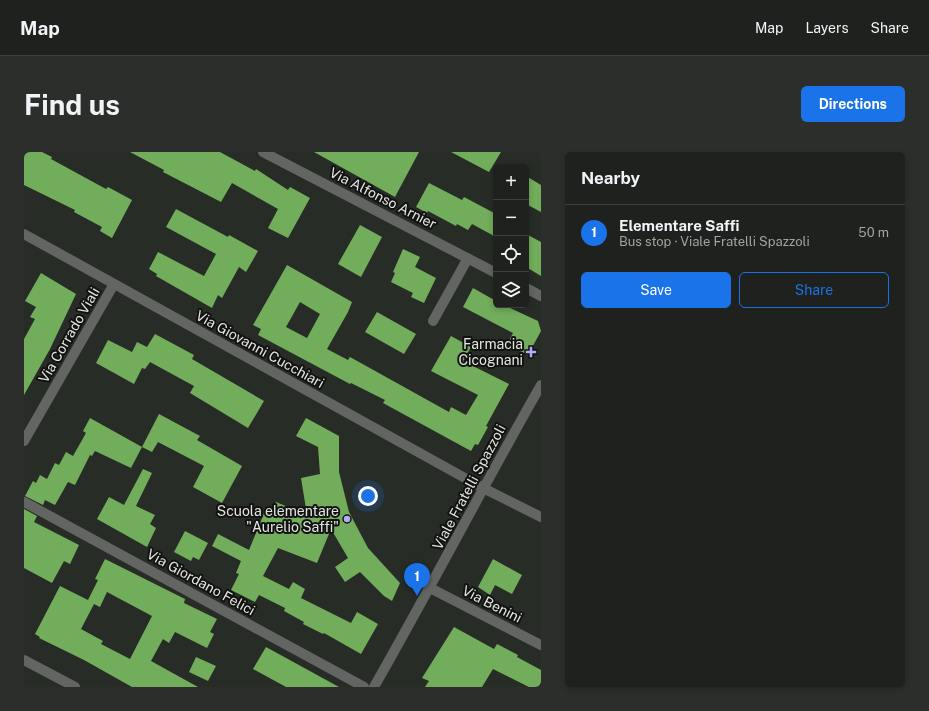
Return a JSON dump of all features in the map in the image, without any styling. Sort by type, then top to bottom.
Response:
[{"type":"street","name":"Via Alfonso Arnier","points":[[263,152],[494,272]]},
{"type":"street","name":"Via Giovanni Cucchiari","points":[[24,234],[483,488],[541,517]]},
{"type":"street","points":[[433,321],[468,258]]},
{"type":"street","name":"Via Corrado Viali","points":[[24,441],[114,284]]},
{"type":"street","points":[[529,290],[541,296]]},
{"type":"street","name":"Viale Fratelli Spazzoli","points":[[374,687],[430,588],[483,488],[541,384]]},
{"type":"street","name":"Via Giordano Felici","points":[[24,502],[364,687]]},
{"type":"street","name":"Via Benini","points":[[430,588],[541,644]]},
{"type":"street","points":[[24,660],[75,687]]},
{"type":"building","points":[[24,152],[42,152],[52,157],[51,159],[106,189],[108,187],[132,200],[112,238],[100,231],[102,227],[74,212],[75,210],[24,185]]},
{"type":"building","points":[[130,152],[220,152],[255,171],[256,169],[288,190],[290,187],[310,198],[288,238],[268,228],[278,209],[232,183],[221,202],[163,172],[164,170]]},
{"type":"building","points":[[314,152],[419,152],[395,197]]},
{"type":"building","points":[[451,152],[501,152],[489,172]]},
{"type":"building","points":[[529,178],[541,185],[541,212],[529,206]]},
{"type":"building","points":[[429,183],[462,200],[464,197],[493,212],[493,235],[472,224],[468,230],[457,224],[456,226],[428,211],[427,213],[416,207]]},
{"type":"building","points":[[176,209],[228,237],[229,235],[258,251],[246,272],[239,267],[222,298],[218,295],[212,308],[156,276],[157,274],[149,269],[158,252],[204,276],[216,254],[166,227]]},
{"type":"building","points":[[360,225],[382,237],[361,277],[338,264]]},
{"type":"building","points":[[529,236],[541,242],[541,276],[529,269]]},
{"type":"building","points":[[403,249],[420,257],[415,267],[436,278],[424,303],[411,297],[413,293],[391,282],[395,273],[393,272]]},
{"type":"building","points":[[287,265],[352,302],[327,349],[348,360],[350,357],[449,412],[451,407],[466,415],[478,395],[431,371],[451,336],[471,347],[463,361],[509,384],[486,426],[488,427],[478,445],[475,444],[471,451],[383,403],[385,400],[351,383],[350,384],[258,335],[261,329],[253,325]],"holes":[[[300,302],[320,314],[307,338],[286,327]]]},
{"type":"building","points":[[41,273],[76,294],[50,349],[24,395],[24,339],[35,319],[30,317],[36,307],[25,301]]},
{"type":"building","points":[[473,288],[493,299],[493,308],[510,308],[538,321],[541,331],[528,355],[507,344],[513,333],[463,307]]},
{"type":"building","points":[[377,312],[416,334],[404,354],[365,332]]},
{"type":"building","points":[[155,334],[194,355],[192,359],[264,401],[248,428],[190,393],[194,386],[150,362],[145,369],[142,368],[134,384],[96,363],[108,340],[132,352],[137,342],[147,347]]},
{"type":"building","points":[[159,414],[200,436],[197,440],[242,466],[222,503],[193,487],[204,466],[158,442],[152,452],[142,447]]},
{"type":"building","points":[[90,418],[142,447],[131,468],[95,451],[92,456],[90,455],[75,485],[68,482],[55,505],[45,500],[43,505],[25,496],[33,481],[36,483],[40,475],[47,479],[55,463],[59,465],[66,452],[73,456],[86,433],[83,431]]},
{"type":"building","points":[[306,418],[339,436],[339,472],[349,512],[368,548],[400,583],[392,601],[384,596],[360,572],[345,582],[335,567],[348,558],[331,529],[317,563],[278,548],[263,576],[289,589],[293,582],[305,589],[301,598],[351,623],[357,612],[378,624],[361,654],[324,633],[323,634],[303,624],[304,622],[284,611],[285,608],[259,595],[255,602],[231,590],[239,574],[236,573],[241,561],[212,546],[218,534],[249,550],[265,511],[271,514],[276,502],[307,515],[301,478],[320,474],[318,447],[296,436]]},
{"type":"building","points":[[143,469],[152,473],[136,506],[155,515],[150,524],[156,528],[147,547],[97,519],[109,497],[124,505]]},
{"type":"building","points":[[24,509],[37,516],[34,522],[79,545],[70,564],[64,561],[52,583],[24,568]]},
{"type":"building","points":[[185,531],[208,543],[199,560],[193,557],[191,561],[174,552]]},
{"type":"building","points":[[105,559],[185,599],[184,603],[217,619],[210,632],[214,634],[207,648],[175,632],[169,643],[163,639],[151,661],[198,687],[132,687],[84,660],[39,638],[40,637],[35,634],[60,586],[88,600],[98,580],[95,579]],"holes":[[[107,592],[152,616],[130,659],[101,644],[103,641],[81,629],[94,604],[100,607]]]},
{"type":"building","points":[[493,559],[522,575],[512,594],[495,585],[490,595],[478,587]]},
{"type":"building","points":[[454,627],[494,649],[497,644],[518,655],[517,657],[541,670],[541,687],[529,687],[493,669],[482,687],[425,687],[429,681],[422,678]]},
{"type":"building","points":[[266,647],[339,687],[286,687],[253,669]]},
{"type":"building","points":[[196,657],[216,666],[208,681],[189,672]]},
{"type":"place","name":"Farmacia Cicognani","points":[[531,352]]},
{"type":"place","name":"Scuola elementare \"Aurelio Saffi\"","points":[[347,519]]},
{"type":"place","name":"Elementare Saffi","points":[[417,596]]}]
